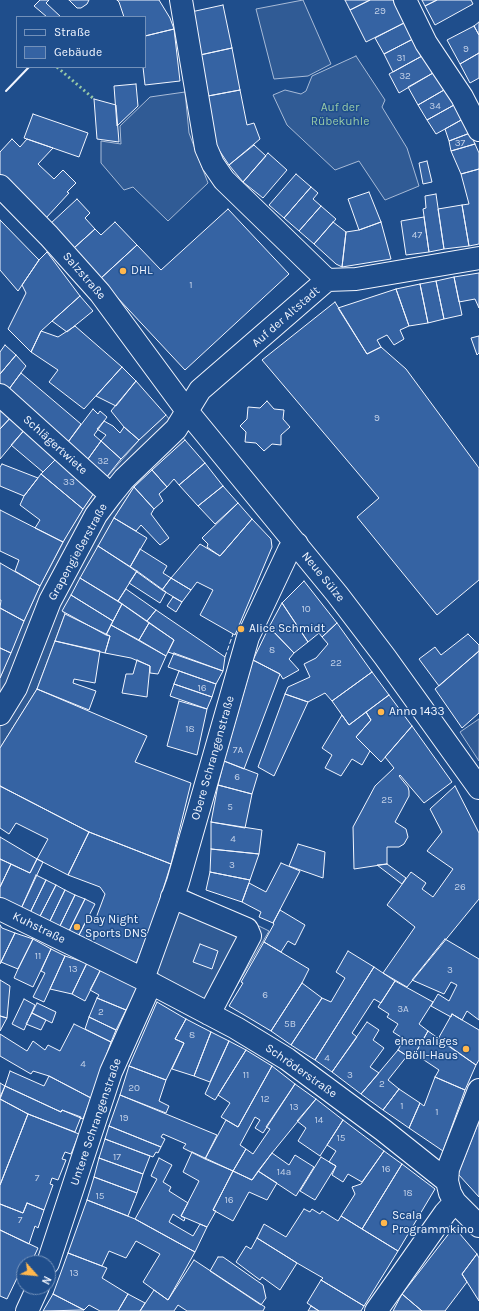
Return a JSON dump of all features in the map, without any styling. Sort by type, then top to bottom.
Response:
[{"type":"street","points":[[181,0],[206,148],[213,164],[224,180],[327,280]]},
{"type":"street","points":[[405,0],[426,43],[462,97],[479,130]]},
{"type":"street","name":"Salzstraße","points":[[0,186],[49,236],[100,293],[158,373]]},
{"type":"street","name":"Auf der Altstadt","points":[[187,411],[200,390],[327,280],[356,279],[479,258]]},
{"type":"street","name":"Neue Sülze","points":[[158,373],[187,411],[338,594],[479,788]]},
{"type":"street","name":"Schlägertwiete","points":[[0,395],[111,495]]},
{"type":"street","name":"Grapengießerstraße","points":[[0,714],[16,688],[50,601],[96,515],[124,479],[176,429],[187,411]]},
{"type":"street","name":"Obere Schrangenstraße","points":[[147,981],[172,897],[178,882],[248,637],[289,550],[292,538]]},
{"type":"street","points":[[172,897],[247,929],[250,936],[210,1014]]},
{"type":"street","name":"Kuhstraße","points":[[0,909],[147,981]]},
{"type":"street","name":"Schröderstraße","points":[[147,981],[236,1028],[287,1059],[383,1130],[447,1181]]},
{"type":"street","name":"Untere Schrangenstraße","points":[[51,1255],[111,1072],[147,981]]},
{"type":"street","points":[[479,1090],[448,1168],[447,1181],[455,1202],[479,1226]]},
{"type":"street","points":[[376,1311],[445,1213],[455,1202]]},
{"type":"street","points":[[27,1311],[34,1295]]},
{"type":"shaded area","points":[[303,0],[331,64],[308,76],[274,79],[256,9]]},
{"type":"shaded area","name":"Auf der Rübekuhle","points":[[356,56],[385,100],[382,107],[407,148],[419,186],[385,200],[359,161],[335,170],[287,125],[273,95],[285,90],[301,94],[306,91],[312,76]]},
{"type":"shaded area","points":[[185,92],[189,133],[208,183],[168,221],[133,187],[124,190],[101,163],[101,141],[121,144],[120,126],[150,97]]},
{"type":"shaded area","points":[[166,415],[185,440],[134,487],[114,518],[63,611],[65,614],[37,689],[0,748],[0,678],[40,586],[67,535],[96,490],[139,440]]},
{"type":"shaded area","points":[[479,719],[479,761],[460,732]]},
{"type":"shaded area","points":[[184,889],[269,931],[223,1009],[166,981],[158,974],[156,965]]},
{"type":"building","points":[[40,0],[49,0],[46,3],[60,16],[46,16],[34,6]]},
{"type":"building","points":[[69,0],[89,0],[87,4],[81,8],[77,8]]},
{"type":"building","points":[[117,0],[159,0],[170,18],[174,29],[146,36],[146,16],[124,16]]},
{"type":"building","points":[[345,0],[370,0],[350,10]]},
{"type":"building","points":[[370,0],[393,0],[404,23],[366,42],[350,10]]},
{"type":"building","points":[[422,0],[437,0],[425,6]]},
{"type":"building","points":[[437,0],[471,0],[473,4],[435,25],[425,6]]},
{"type":"building","points":[[223,5],[232,48],[200,55],[191,12]]},
{"type":"building","points":[[479,22],[479,35],[474,26]]},
{"type":"building","points":[[404,23],[413,39],[384,54],[375,38]]},
{"type":"building","points":[[474,26],[479,35],[479,53],[460,64],[447,40]]},
{"type":"building","points":[[174,29],[180,81],[145,85],[143,68],[146,68],[146,36]]},
{"type":"building","points":[[413,39],[422,56],[393,72],[384,54]]},
{"type":"building","points":[[232,48],[240,90],[208,96],[200,55]]},
{"type":"building","points":[[479,53],[479,78],[470,83],[460,64]]},
{"type":"building","points":[[422,56],[433,73],[399,93],[389,74]]},
{"type":"building","points":[[433,73],[444,90],[418,105],[408,87]]},
{"type":"building","points":[[136,84],[138,106],[117,126],[114,86]]},
{"type":"building","points":[[240,90],[247,125],[254,123],[260,139],[229,165],[215,144],[208,96]]},
{"type":"building","points":[[444,90],[454,105],[427,120],[418,105]]},
{"type":"building","points":[[94,99],[116,105],[119,142],[97,139]]},
{"type":"building","points":[[454,105],[463,119],[436,134],[427,120]]},
{"type":"building","points":[[33,114],[88,133],[79,157],[24,138]]},
{"type":"building","points":[[463,119],[470,133],[449,141],[445,129]]},
{"type":"building","points":[[470,133],[475,144],[451,151],[449,141]]},
{"type":"building","points":[[12,139],[20,147],[27,139],[53,148],[38,164],[54,179],[63,170],[76,183],[46,218],[0,174],[0,152]]},
{"type":"building","points":[[475,144],[479,153],[479,169],[461,174],[451,151]]},
{"type":"building","points":[[254,145],[266,156],[243,182],[229,165]]},
{"type":"building","points":[[268,153],[287,170],[263,198],[243,182]]},
{"type":"building","points":[[427,161],[432,182],[423,184],[419,163]]},
{"type":"building","points":[[479,169],[479,244],[469,246],[462,205],[469,204],[461,174]]},
{"type":"building","points":[[296,174],[311,187],[284,218],[269,205]]},
{"type":"building","points":[[311,187],[318,193],[313,199],[321,206],[299,231],[284,218]]},
{"type":"building","points":[[369,192],[381,222],[359,230],[348,199]]},
{"type":"building","points":[[436,194],[444,249],[429,252],[423,209],[426,208],[425,196]]},
{"type":"building","points":[[77,199],[90,213],[85,218],[95,229],[74,248],[50,224]]},
{"type":"building","points":[[462,205],[469,246],[444,249],[438,209]]},
{"type":"building","points":[[321,206],[336,219],[314,244],[299,231]]},
{"type":"building","points":[[228,209],[289,274],[185,370],[100,279],[137,245],[161,270]]},
{"type":"building","points":[[424,217],[429,252],[406,255],[401,221]]},
{"type":"building","points":[[0,220],[39,260],[18,291],[0,270]]},
{"type":"building","points":[[115,222],[137,245],[100,279],[74,248],[95,229],[101,235]]},
{"type":"building","points":[[333,222],[346,232],[342,267],[336,264],[314,244]]},
{"type":"building","points":[[381,222],[391,259],[342,267],[346,232],[359,230]]},
{"type":"building","points":[[47,252],[80,296],[41,331],[31,352],[8,329],[26,293],[22,285],[39,260]]},
{"type":"building","points":[[479,273],[479,308],[475,299],[459,302],[454,277]]},
{"type":"building","points":[[454,277],[462,315],[444,319],[436,281]]},
{"type":"building","points":[[436,281],[444,319],[428,323],[420,284]]},
{"type":"building","points":[[420,284],[428,323],[409,326],[396,289]]},
{"type":"building","points":[[396,289],[409,326],[400,330],[404,339],[394,345],[387,335],[377,340],[381,347],[367,354],[338,308]]},
{"type":"building","points":[[80,296],[93,311],[67,332],[52,321]]},
{"type":"building","points":[[335,302],[367,354],[381,347],[406,369],[479,468],[479,580],[437,615],[357,517],[379,498],[262,360]]},
{"type":"building","points":[[75,326],[122,367],[84,409],[49,382],[58,370],[31,352],[41,331],[58,337]]},
{"type":"building","points":[[479,336],[479,353],[477,355],[471,338]]},
{"type":"building","points":[[5,345],[16,355],[0,374],[0,352]]},
{"type":"building","points":[[16,355],[26,366],[6,393],[0,387],[0,374]]},
{"type":"building","points":[[122,367],[136,381],[116,406],[96,396]]},
{"type":"building","points":[[21,373],[81,424],[68,442],[6,393]]},
{"type":"building","points":[[136,381],[166,415],[139,440],[124,427],[111,411]]},
{"type":"building","points":[[267,401],[274,409],[284,410],[283,419],[290,427],[281,435],[281,445],[272,444],[264,451],[256,443],[245,442],[246,432],[240,426],[247,419],[248,407],[260,408]]},
{"type":"building","points":[[0,404],[13,415],[0,429]]},
{"type":"building","points":[[93,409],[98,414],[100,411],[107,417],[94,435],[101,441],[88,459],[68,442]]},
{"type":"building","points":[[13,415],[26,428],[0,459],[0,429]]},
{"type":"building","points":[[104,421],[113,426],[120,433],[124,427],[139,440],[121,459],[101,441],[106,435],[97,429]]},
{"type":"building","points":[[26,428],[59,456],[43,472],[11,445]]},
{"type":"building","points":[[185,440],[205,463],[179,485],[174,479],[167,487],[152,470]]},
{"type":"building","points":[[101,441],[121,459],[105,479],[88,459]]},
{"type":"building","points":[[59,456],[96,490],[83,509],[41,474]]},
{"type":"building","points":[[205,463],[223,486],[198,506],[179,485]]},
{"type":"building","points":[[2,464],[38,478],[24,496],[0,486],[0,467]]},
{"type":"building","points":[[152,470],[167,487],[159,494],[163,501],[154,509],[134,487]]},
{"type":"building","points":[[41,474],[83,509],[63,542],[35,528],[40,520],[20,505],[24,496]]},
{"type":"building","points":[[223,486],[238,503],[215,524],[198,506]]},
{"type":"building","points":[[134,487],[154,509],[151,514],[169,538],[160,545],[141,525],[136,531],[114,518]]},
{"type":"building","points":[[238,503],[252,519],[220,556],[207,547],[208,544],[202,538]]},
{"type":"building","points":[[0,510],[63,542],[40,586],[15,571],[19,560],[0,551]]},
{"type":"building","points":[[114,518],[147,538],[130,567],[98,546]]},
{"type":"building","points":[[252,519],[271,539],[272,547],[235,635],[200,615],[213,590],[197,582],[191,590],[171,578],[200,544],[220,556]]},
{"type":"building","points":[[98,546],[137,571],[118,601],[80,578]]},
{"type":"building","points":[[140,549],[167,566],[163,573],[171,578],[162,590],[130,567]]},
{"type":"building","points":[[0,563],[40,586],[24,621],[0,608]]},
{"type":"building","points":[[137,571],[166,592],[160,603],[129,583]]},
{"type":"building","points":[[80,578],[122,604],[113,621],[71,595]]},
{"type":"building","points":[[171,578],[191,590],[182,602],[162,590]]},
{"type":"building","points":[[304,581],[337,623],[322,637],[319,633],[308,642],[282,603]]},
{"type":"building","points":[[126,589],[156,610],[147,621],[118,601]]},
{"type":"building","points":[[71,595],[113,621],[106,635],[62,611]]},
{"type":"building","points":[[173,597],[182,602],[176,612],[167,606]]},
{"type":"building","points":[[282,603],[308,642],[294,653],[269,627]]},
{"type":"building","points":[[122,604],[149,623],[139,640],[111,625]]},
{"type":"building","points":[[0,608],[24,621],[11,653],[0,648]]},
{"type":"building","points":[[156,610],[225,657],[223,671],[168,652],[174,640],[147,621]]},
{"type":"building","points":[[65,614],[110,636],[105,653],[55,641]]},
{"type":"building","points":[[149,623],[174,640],[166,656],[139,640]]},
{"type":"building","points":[[337,623],[372,672],[332,701],[325,693],[308,702],[285,694],[288,687],[310,677],[304,664],[316,658],[328,644],[322,637]]},
{"type":"building","points":[[111,625],[166,656],[158,674],[150,673],[150,666],[131,658],[105,653],[110,636],[106,635]]},
{"type":"building","points":[[269,627],[294,653],[289,659],[299,670],[283,679],[280,674],[253,660]]},
{"type":"building","points":[[468,634],[479,645],[479,651],[439,686],[419,659],[435,647],[441,655]]},
{"type":"building","points":[[55,641],[100,651],[95,683],[74,679],[73,683],[96,691],[89,710],[37,689]]},
{"type":"building","points":[[0,648],[11,653],[0,678]]},
{"type":"building","points":[[479,651],[479,713],[462,728],[435,689]]},
{"type":"building","points":[[174,653],[223,671],[216,684],[168,667]]},
{"type":"building","points":[[137,660],[150,666],[147,697],[122,693],[126,674],[133,674]]},
{"type":"building","points":[[253,660],[280,674],[244,769],[224,761]]},
{"type":"building","points":[[179,671],[216,684],[212,697],[174,684]]},
{"type":"building","points":[[372,672],[389,695],[349,725],[332,701]]},
{"type":"building","points":[[174,684],[212,697],[207,709],[170,696]]},
{"type":"building","points":[[37,689],[147,736],[135,762],[191,783],[171,864],[89,832],[0,786],[0,748]]},
{"type":"building","points":[[285,694],[308,702],[274,776],[258,767]]},
{"type":"building","points":[[389,695],[412,726],[381,762],[356,737],[371,720],[366,712]]},
{"type":"building","points":[[179,701],[207,709],[197,755],[167,746]]},
{"type":"building","points":[[366,712],[371,720],[356,737],[370,751],[362,765],[352,759],[341,776],[325,768],[332,755],[322,748],[342,715],[349,725]]},
{"type":"building","points":[[412,726],[452,782],[424,803],[400,775],[399,776],[408,787],[409,796],[395,822],[406,829],[408,837],[404,844],[399,847],[387,847],[387,864],[354,869],[353,827],[375,786],[394,768],[385,757]]},
{"type":"building","points":[[224,761],[258,774],[252,794],[218,785]]},
{"type":"building","points":[[218,785],[252,794],[245,828],[211,822]]},
{"type":"building","points":[[0,786],[89,832],[68,875],[37,859],[48,839],[16,823],[9,834],[0,828]]},
{"type":"building","points":[[455,786],[479,833],[479,899],[407,987],[383,973],[415,927],[387,905],[411,872],[426,883],[422,889],[433,897],[453,869],[427,851],[442,832],[430,809]]},
{"type":"building","points":[[211,822],[262,830],[259,854],[211,849]]},
{"type":"building","points":[[89,832],[171,864],[154,918],[136,964],[76,941],[89,915],[96,918],[105,894],[100,887],[68,875]]},
{"type":"building","points":[[0,837],[37,859],[30,873],[0,859]]},
{"type":"building","points":[[298,844],[325,852],[323,878],[289,866]]},
{"type":"building","points":[[211,849],[259,854],[250,880],[210,872]]},
{"type":"building","points":[[0,859],[11,864],[0,887]]},
{"type":"building","points":[[37,859],[43,862],[19,913],[0,902],[0,887],[11,864],[30,873]]},
{"type":"building","points":[[281,863],[300,871],[273,923],[259,917],[261,912],[242,902],[249,883],[266,892]]},
{"type":"building","points":[[387,864],[406,878],[402,884],[377,865]]},
{"type":"building","points":[[210,872],[250,880],[242,902],[206,890]]},
{"type":"building","points":[[36,875],[46,880],[27,919],[19,913]]},
{"type":"building","points":[[46,880],[56,885],[37,922],[27,919]]},
{"type":"building","points":[[56,885],[65,890],[47,927],[37,922]]},
{"type":"building","points":[[65,890],[75,895],[57,932],[47,927]]},
{"type":"building","points":[[75,895],[85,899],[66,937],[57,932]]},
{"type":"building","points":[[85,899],[95,904],[76,941],[66,937]]},
{"type":"building","points":[[280,910],[305,925],[295,945],[288,941],[281,952],[264,942]]},
{"type":"building","points":[[0,925],[2,928],[15,933],[0,964]]},
{"type":"building","points":[[15,933],[33,939],[18,969],[1,962]]},
{"type":"building","points":[[33,939],[51,949],[33,987],[14,978]]},
{"type":"building","points":[[445,939],[479,959],[479,1020],[467,1011],[462,1020],[452,1014],[451,1017],[431,1006],[438,994],[449,1001],[457,985],[451,982],[444,994],[412,980]]},
{"type":"building","points":[[264,942],[309,969],[302,983],[271,1031],[229,1006],[243,983],[241,982]]},
{"type":"building","points":[[200,944],[218,951],[212,969],[193,962]]},
{"type":"building","points":[[51,949],[65,956],[44,1002],[33,997],[45,973],[41,971]]},
{"type":"building","points":[[348,951],[374,967],[315,1060],[291,1045],[322,998],[331,1002],[345,978],[336,972]]},
{"type":"building","points":[[65,956],[87,963],[72,994],[50,989]]},
{"type":"building","points":[[87,963],[101,969],[85,1001],[72,994]]},
{"type":"building","points":[[374,967],[395,981],[381,1003],[374,999],[352,1033],[357,1037],[332,1072],[315,1060]]},
{"type":"building","points":[[101,969],[138,987],[126,1010],[97,998],[99,995],[90,990]]},
{"type":"building","points":[[0,980],[10,986],[7,1018],[0,1016]]},
{"type":"building","points":[[395,981],[433,1002],[419,1024],[428,1031],[412,1059],[398,1050],[404,1039],[393,1032],[398,1024],[387,1017],[389,1014],[378,1007]]},
{"type":"building","points":[[302,983],[322,998],[291,1045],[271,1031]]},
{"type":"building","points":[[97,998],[126,1010],[116,1030],[89,1017]]},
{"type":"building","points":[[24,999],[35,1005],[24,1030],[12,1024]]},
{"type":"building","points":[[157,1002],[186,1019],[175,1039],[184,1043],[166,1080],[129,1066]]},
{"type":"building","points":[[37,1003],[56,1012],[52,1023],[32,1013]]},
{"type":"building","points":[[32,1013],[46,1020],[41,1030],[26,1024]]},
{"type":"building","name":"ehemaliges Böll-Haus","points":[[452,1014],[479,1030],[479,1060],[476,1065],[438,1039]]},
{"type":"building","points":[[0,1016],[7,1018],[0,1031]]},
{"type":"building","points":[[89,1017],[116,1030],[111,1042],[85,1029]]},
{"type":"building","points":[[186,1019],[211,1032],[194,1076],[172,1069],[184,1043],[175,1039]]},
{"type":"building","points":[[367,1022],[379,1030],[373,1040],[384,1048],[370,1067],[379,1073],[361,1094],[332,1072]]},
{"type":"building","points":[[74,1024],[111,1042],[91,1098],[49,1076],[33,1071],[31,1074],[0,1056],[0,1034],[27,1051],[33,1041],[45,1050],[48,1045],[60,1051]]},
{"type":"building","points":[[428,1031],[476,1065],[465,1090],[435,1077],[439,1070],[415,1054]]},
{"type":"building","points":[[211,1032],[229,1041],[210,1082],[194,1076]]},
{"type":"building","points":[[229,1041],[246,1050],[215,1100],[205,1094]]},
{"type":"building","points":[[246,1050],[272,1066],[238,1127],[221,1117],[230,1103],[218,1095]]},
{"type":"building","points":[[398,1050],[407,1056],[388,1080],[399,1089],[383,1110],[361,1094]]},
{"type":"building","points":[[129,1066],[166,1080],[159,1101],[169,1106],[166,1113],[120,1095]]},
{"type":"building","points":[[272,1066],[295,1084],[263,1133],[255,1128],[260,1120],[255,1117],[240,1145],[246,1149],[233,1171],[205,1159],[226,1120],[238,1127]]},
{"type":"building","points":[[10,1071],[44,1086],[49,1076],[91,1098],[83,1119],[62,1110],[61,1112],[5,1086]]},
{"type":"building","points":[[435,1077],[465,1090],[443,1151],[409,1128],[420,1103],[424,1106]]},
{"type":"building","points":[[0,1083],[5,1086],[0,1097]]},
{"type":"building","points":[[295,1084],[316,1099],[252,1180],[233,1171],[246,1149],[253,1154],[270,1129],[266,1127]]},
{"type":"building","points":[[5,1086],[61,1112],[62,1110],[81,1117],[75,1132],[28,1114],[0,1099]]},
{"type":"building","points":[[399,1089],[420,1103],[409,1128],[383,1110]]},
{"type":"building","points":[[120,1095],[217,1135],[205,1159],[183,1148],[186,1144],[163,1134],[161,1137],[165,1139],[161,1147],[109,1126]]},
{"type":"building","points":[[0,1099],[28,1114],[0,1185]]},
{"type":"building","points":[[316,1099],[343,1120],[320,1156],[298,1141],[306,1128],[297,1121]]},
{"type":"building","points":[[28,1114],[79,1134],[71,1154],[65,1152],[62,1159],[66,1160],[58,1180],[52,1178],[50,1184],[53,1185],[44,1210],[27,1203],[23,1213],[0,1204],[0,1185]]},
{"type":"building","points":[[343,1120],[384,1151],[362,1182],[348,1174],[343,1182],[332,1175],[336,1166],[329,1162],[336,1151],[327,1145]]},
{"type":"building","points":[[479,1121],[479,1197],[458,1174]]},
{"type":"building","points":[[109,1126],[161,1147],[158,1153],[156,1152],[153,1157],[105,1139]]},
{"type":"building","points":[[105,1139],[150,1156],[143,1174],[99,1158]]},
{"type":"building","points":[[384,1151],[402,1164],[362,1229],[341,1216],[355,1194],[352,1187],[361,1184]]},
{"type":"building","points":[[192,1152],[233,1171],[213,1210],[216,1211],[207,1227],[181,1216],[199,1181],[183,1172]]},
{"type":"building","points":[[272,1153],[289,1165],[295,1155],[314,1167],[296,1196],[258,1171]]},
{"type":"building","points":[[321,1157],[336,1166],[315,1200],[300,1191]]},
{"type":"building","points":[[99,1158],[143,1174],[137,1193],[94,1177]]},
{"type":"building","points":[[159,1158],[172,1165],[163,1182],[171,1187],[169,1191],[188,1203],[181,1216],[185,1218],[184,1221],[173,1214],[169,1222],[193,1236],[200,1224],[207,1227],[195,1252],[135,1219],[157,1179],[151,1176]]},
{"type":"building","points":[[402,1164],[435,1189],[398,1251],[362,1229]]},
{"type":"building","points":[[233,1171],[252,1180],[258,1171],[277,1183],[267,1200],[249,1192],[233,1221],[213,1210]]},
{"type":"building","points":[[94,1177],[137,1193],[128,1216],[87,1200]]},
{"type":"building","points":[[87,1200],[135,1219],[195,1252],[168,1300],[143,1282],[160,1254],[136,1241],[126,1258],[109,1251],[102,1266],[68,1253]]},
{"type":"building","points":[[27,1203],[44,1210],[38,1228],[35,1226],[29,1244],[0,1230],[0,1204],[23,1213]]},
{"type":"building","points":[[304,1209],[310,1212],[312,1209],[320,1214],[322,1211],[338,1221],[341,1216],[398,1251],[364,1306],[321,1280],[323,1278],[257,1238],[264,1224],[286,1237]]},
{"type":"building","points":[[454,1227],[477,1254],[462,1274],[467,1282],[445,1311],[422,1311],[402,1294]]},
{"type":"building","points":[[0,1230],[38,1248],[35,1255],[16,1255],[16,1280],[7,1299],[0,1296]]},
{"type":"building","points":[[257,1238],[297,1263],[280,1290],[262,1277],[260,1280],[236,1262],[246,1246],[251,1249]]},
{"type":"building","points":[[68,1253],[107,1268],[102,1278],[128,1294],[118,1311],[100,1311],[89,1305],[84,1310],[55,1295],[56,1286]]},
{"type":"building","points":[[477,1254],[479,1258],[479,1301],[462,1274]]},
{"type":"building","points":[[218,1257],[223,1257],[263,1285],[266,1298],[261,1305],[210,1271]]},
{"type":"building","points":[[194,1260],[265,1307],[263,1311],[187,1311],[178,1305],[174,1311],[140,1311],[154,1290],[168,1300]]},
{"type":"building","points":[[321,1280],[364,1306],[361,1311],[319,1311],[307,1303]]},
{"type":"building","points":[[128,1294],[145,1303],[140,1311],[118,1311]]},
{"type":"building","points":[[402,1294],[422,1311],[393,1311]]},
{"type":"building","points":[[52,1295],[84,1310],[43,1311]]},
{"type":"building","points":[[311,1306],[319,1311],[308,1311]]},
{"type":"hedge","points":[[58,68],[94,99]]},
{"type":"fence","points":[[225,657],[233,634]]},
{"type":"wall","points":[[6,91],[28,68]]},
{"type":"place","name":"DHL","points":[[123,271]]},
{"type":"place","name":"Alice Schmidt","points":[[241,629]]},
{"type":"place","name":"Anno 1433","points":[[381,712]]},
{"type":"place","name":"Day Night Sports DNS","points":[[77,927]]},
{"type":"place","name":"ehemaliges Böll-Haus","points":[[466,1049]]},
{"type":"place","name":"Scala Programmkino","points":[[384,1223]]}]
